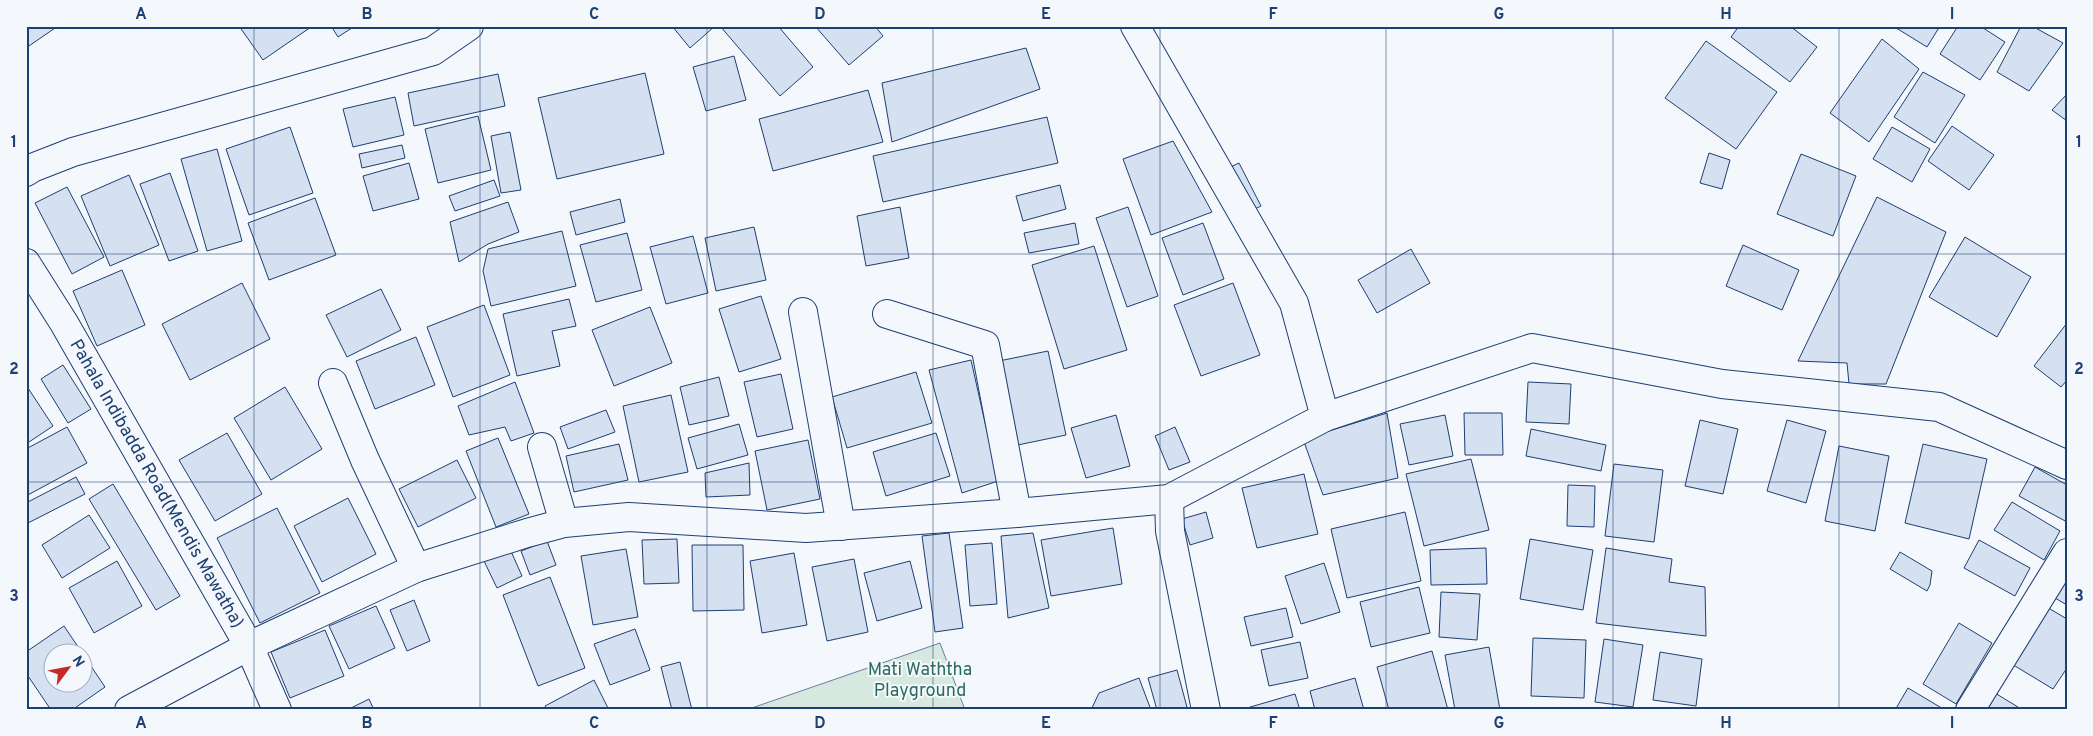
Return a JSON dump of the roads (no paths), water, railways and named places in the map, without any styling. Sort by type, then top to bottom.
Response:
[{"type":"street","points":[[26,172],[73,152],[432,51],[469,26]]},
{"type":"street","points":[[1135,26],[1294,303],[1325,416]]},
{"type":"street","name":"Pahala Indibadda Road(Mendis Mawatha)","points":[[26,263],[64,324],[248,646],[276,710]]},
{"type":"street","points":[[803,312],[841,526]]},
{"type":"street","points":[[887,314],[985,346],[1017,513]]},
{"type":"street","points":[[129,710],[248,646],[416,568],[564,523],[629,517],[806,528],[1017,513],[1168,499],[1325,416],[1532,348],[1722,384],[1939,407],[2067,466]]},
{"type":"street","points":[[333,383],[365,460],[416,568]]},
{"type":"street","points":[[542,447],[564,523]]},
{"type":"street","points":[[1168,499],[1170,531],[1206,710]]},
{"type":"street","points":[[1970,710],[2067,552]]},
{"type":"park label","name":"Mati Waththa Playground","points":[[920,680]]}]
